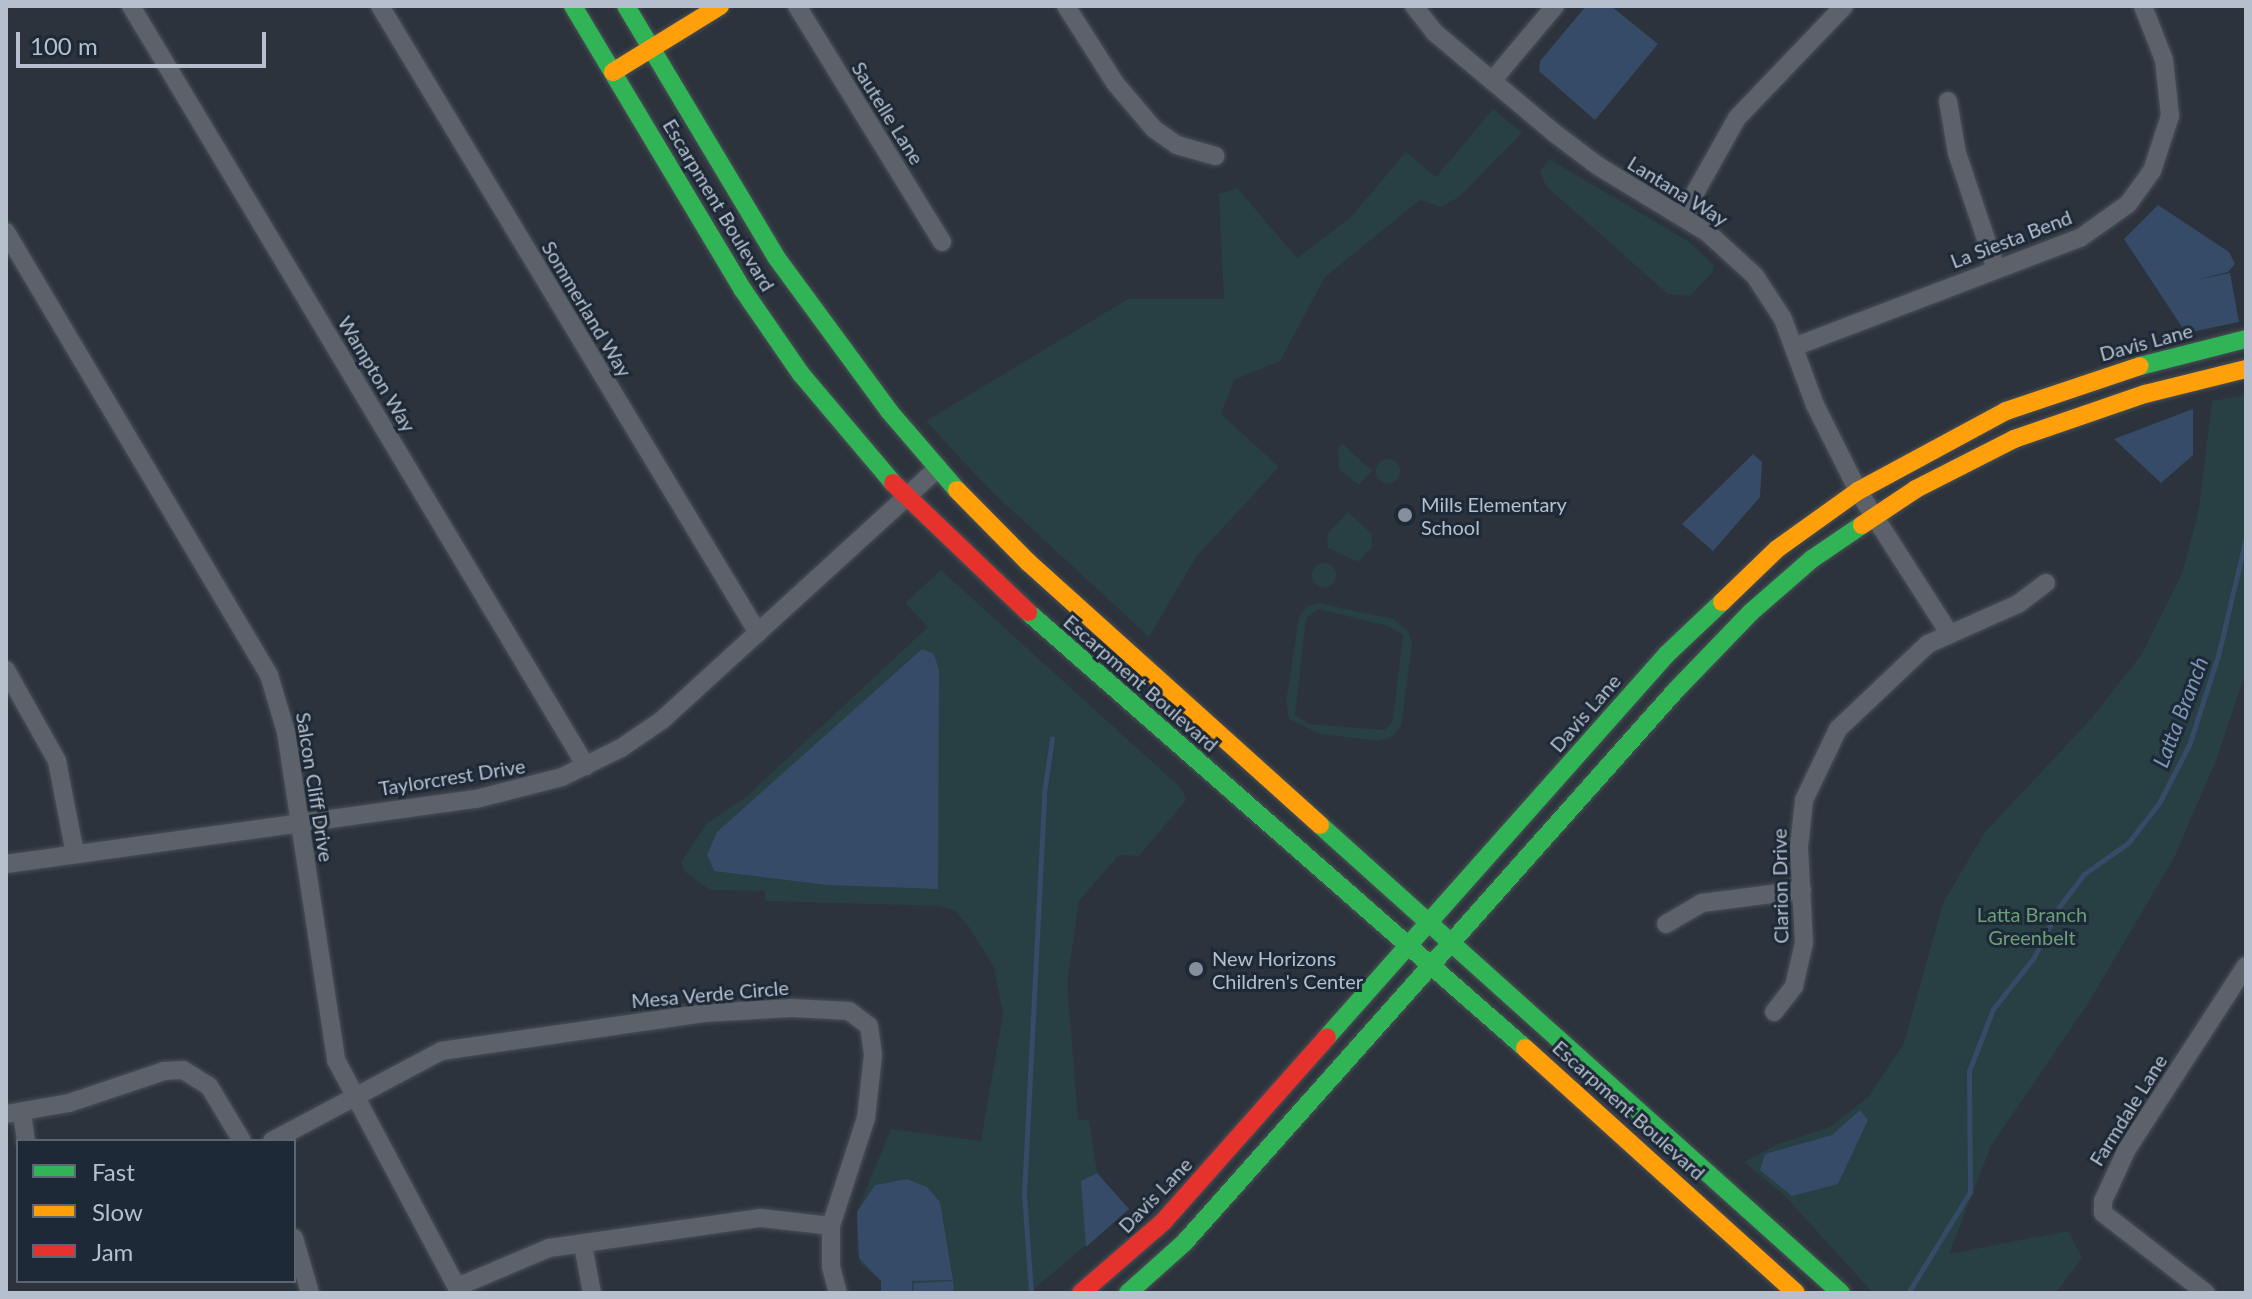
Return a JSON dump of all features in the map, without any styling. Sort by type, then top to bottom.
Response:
[{"type":"main road","name":"Escarpment Boulevard","points":[[573,6],[743,290],[801,374],[905,497],[1045,628],[1432,966],[1796,1293]]},
{"type":"main road","name":"Escarpment Boulevard","points":[[626,6],[776,257],[843,353],[938,468],[1028,562],[1746,1203],[1841,1293]]},
{"type":"main road","points":[[613,72],[720,6]]},
{"type":"main road","name":"Davis Lane","points":[[1081,1293],[1163,1222],[1693,625],[1777,549],[1858,491],[1931,448],[2039,397],[2246,339]]},
{"type":"main road","points":[[1128,1293],[1184,1243],[1724,638],[1812,559],[1872,516],[2025,435],[2145,394],[2246,369]]},
{"type":"main road","points":[[1725,1226],[1746,1203]]},
{"type":"street","name":"Wampton Way","points":[[131,6],[586,766]]},
{"type":"street","name":"Sommerland Way","points":[[380,6],[758,633]]},
{"type":"street","name":"Sautelle Lane","points":[[797,6],[942,242]]},
{"type":"street","points":[[1066,6],[1115,83],[1154,129],[1177,145],[1215,156]]},
{"type":"street","name":"Lantana Way","points":[[1414,6],[1434,32],[1590,161],[1682,216],[1725,246],[1755,276],[1794,347],[1815,405],[1858,491],[1948,631]]},
{"type":"street","points":[[1492,81],[1555,6]]},
{"type":"street","points":[[1682,216],[1737,118],[1844,6]]},
{"type":"street","name":"La Siesta Bend","points":[[1794,347],[2095,230],[2128,204],[2152,171],[2167,130],[2169,91],[2160,43],[2143,6]]},
{"type":"street","points":[[1948,101],[1957,153],[1996,269]]},
{"type":"street","name":"Salcon Cliff Drive","points":[[6,232],[263,664],[281,711],[329,1038],[352,1095],[459,1290]]},
{"type":"street","name":"Taylorcrest Drive","points":[[6,864],[518,791],[586,766],[662,720],[938,468]]},
{"type":"street","name":"Clarion Drive","points":[[1774,1012],[1800,970],[1804,800],[1824,750],[1883,681],[1948,631],[2018,604],[2046,583]]},
{"type":"street","points":[[6,670],[57,761],[75,854]]},
{"type":"street","points":[[1666,924],[1702,903],[1802,890]]},
{"type":"street","name":"Farmdale Lane","points":[[2206,1293],[2103,1213],[2103,1201],[2127,1149],[2246,966]]},
{"type":"street","name":"Mesa Verde Circle","points":[[275,1139],[412,1062],[457,1048],[704,1013],[792,1008],[849,1011],[872,1033],[872,1068],[866,1118],[831,1226],[831,1267],[838,1293]]},
{"type":"street","points":[[25,1139],[14,1114],[183,1070],[209,1086],[241,1139]]},
{"type":"street","points":[[459,1290],[538,1251],[761,1218],[831,1226]]},
{"type":"street","points":[[296,1245],[310,1293]]},
{"type":"street","points":[[583,1245],[592,1293]]},
{"type":"green space","points":[[1493,109],[1522,133],[1459,197],[1441,207],[1420,200],[1325,277],[1280,361],[1234,380],[1221,414],[1279,467],[1196,557],[1149,637],[990,490],[926,421],[1128,299],[1224,299],[1219,194],[1237,188],[1297,258],[1351,217],[1406,152],[1436,177]]},
{"type":"green space","points":[[1549,159],[1688,241],[1714,265],[1712,273],[1690,296],[1668,294],[1546,186],[1540,172]]},
{"type":"green space","name":"Latta Branch Greenbelt","points":[[2246,395],[2246,671],[2217,758],[2174,858],[2089,1002],[1991,1146],[1949,1254],[2068,1231],[2082,1258],[2056,1293],[1873,1293],[1784,1195],[1744,1162],[1778,1144],[1830,1127],[1868,1097],[1904,1043],[1943,903],[1985,832],[2091,719],[2142,654],[2183,571],[2199,508],[2212,401]]},
{"type":"green space","points":[[1343,444],[1372,471],[1359,485],[1339,470],[1338,449]]},
{"type":"green space","points":[[1388,459],[1396,463],[1400,471],[1396,479],[1388,483],[1380,479],[1376,471],[1380,463]]},
{"type":"green space","points":[[1348,512],[1371,533],[1372,547],[1358,562],[1328,548],[1327,534]]},
{"type":"green space","points":[[1324,563],[1335,570],[1336,575],[1329,586],[1324,587],[1313,580],[1312,575],[1319,564]]},
{"type":"green space","points":[[941,570],[1182,789],[1186,800],[1139,856],[1119,855],[1079,901],[1067,982],[1078,1120],[1089,1120],[1097,1173],[1129,1209],[1029,1293],[881,1293],[881,1281],[861,1264],[857,1251],[857,1212],[891,1129],[981,1141],[1003,1014],[994,967],[967,924],[955,911],[940,906],[765,901],[765,891],[710,890],[684,871],[681,862],[706,824],[746,797],[928,627],[905,603]]},
{"type":"green space","points":[[1318,603],[1393,619],[1408,631],[1412,643],[1401,726],[1392,737],[1379,741],[1320,734],[1289,719],[1286,702],[1299,618],[1306,607]],"holes":[[[1318,609],[1388,626],[1403,635],[1393,720],[1385,730],[1309,724],[1295,715],[1306,619]]]},
{"type":"water","points":[[1586,6],[1611,6],[1658,44],[1595,120],[1539,71],[1540,61]]},
{"type":"water","points":[[2158,205],[2229,252],[2235,264],[2228,272],[2196,280],[2230,273],[2239,322],[2186,333],[2124,239]]},
{"type":"water","points":[[2193,409],[2193,455],[2161,483],[2114,439]]},
{"type":"water","points":[[1753,454],[1762,462],[1760,497],[1713,551],[1682,524]]},
{"type":"water","points":[[922,649],[934,654],[939,670],[938,889],[828,885],[714,871],[707,855],[717,832]]},
{"type":"water","points":[[1860,1110],[1868,1120],[1838,1184],[1792,1196],[1760,1170],[1765,1154],[1832,1135]]},
{"type":"water","points":[[1097,1173],[1129,1209],[1086,1247],[1081,1181]]},
{"type":"water","points":[[907,1179],[927,1187],[940,1202],[953,1280],[912,1281],[912,1293],[881,1293],[881,1281],[859,1258],[857,1212],[875,1185]]},
{"type":"water","points":[[953,1281],[954,1293],[914,1293],[913,1283]]},
{"type":"waterway","name":"Latta Branch","points":[[1908,1293],[1970,1192],[1969,1071],[1993,1009],[2034,957],[2059,907],[2084,874],[2128,843],[2159,803],[2189,745],[2218,656],[2246,538]]},
{"type":"waterway","points":[[1031,1292],[1024,1194],[1044,793],[1052,739]]},
{"type":"traffic: fast","points":[[573,6],[743,290],[801,374],[893,483]]},
{"type":"traffic: fast","points":[[626,6],[776,257],[889,411],[957,490]]},
{"type":"traffic: fast","points":[[2140,366],[2246,339]]},
{"type":"traffic: fast","points":[[1128,1293],[1184,1243],[1676,690],[1750,613],[1812,559],[1862,525]]},
{"type":"traffic: fast","points":[[1327,1037],[1667,654],[1722,602]]},
{"type":"traffic: fast","points":[[1028,612],[1525,1048]]},
{"type":"traffic: fast","points":[[1320,825],[1841,1293]]},
{"type":"traffic: slow","points":[[613,72],[720,6]]},
{"type":"traffic: slow","points":[[1722,602],[1777,549],[1858,491],[2006,411],[2140,366]]},
{"type":"traffic: slow","points":[[1862,525],[1916,489],[2014,439],[2145,394],[2246,369]]},
{"type":"traffic: slow","points":[[957,490],[1028,562],[1320,825]]},
{"type":"traffic: slow","points":[[1525,1048],[1796,1293]]},
{"type":"traffic: jam","points":[[893,483],[1028,612]]},
{"type":"traffic: jam","points":[[1081,1293],[1163,1222],[1327,1037]]},
{"type":"place","name":"Mills Elementary School","points":[[1405,515]]},
{"type":"place","name":"New Horizons Children's Center","points":[[1196,969]]}]
